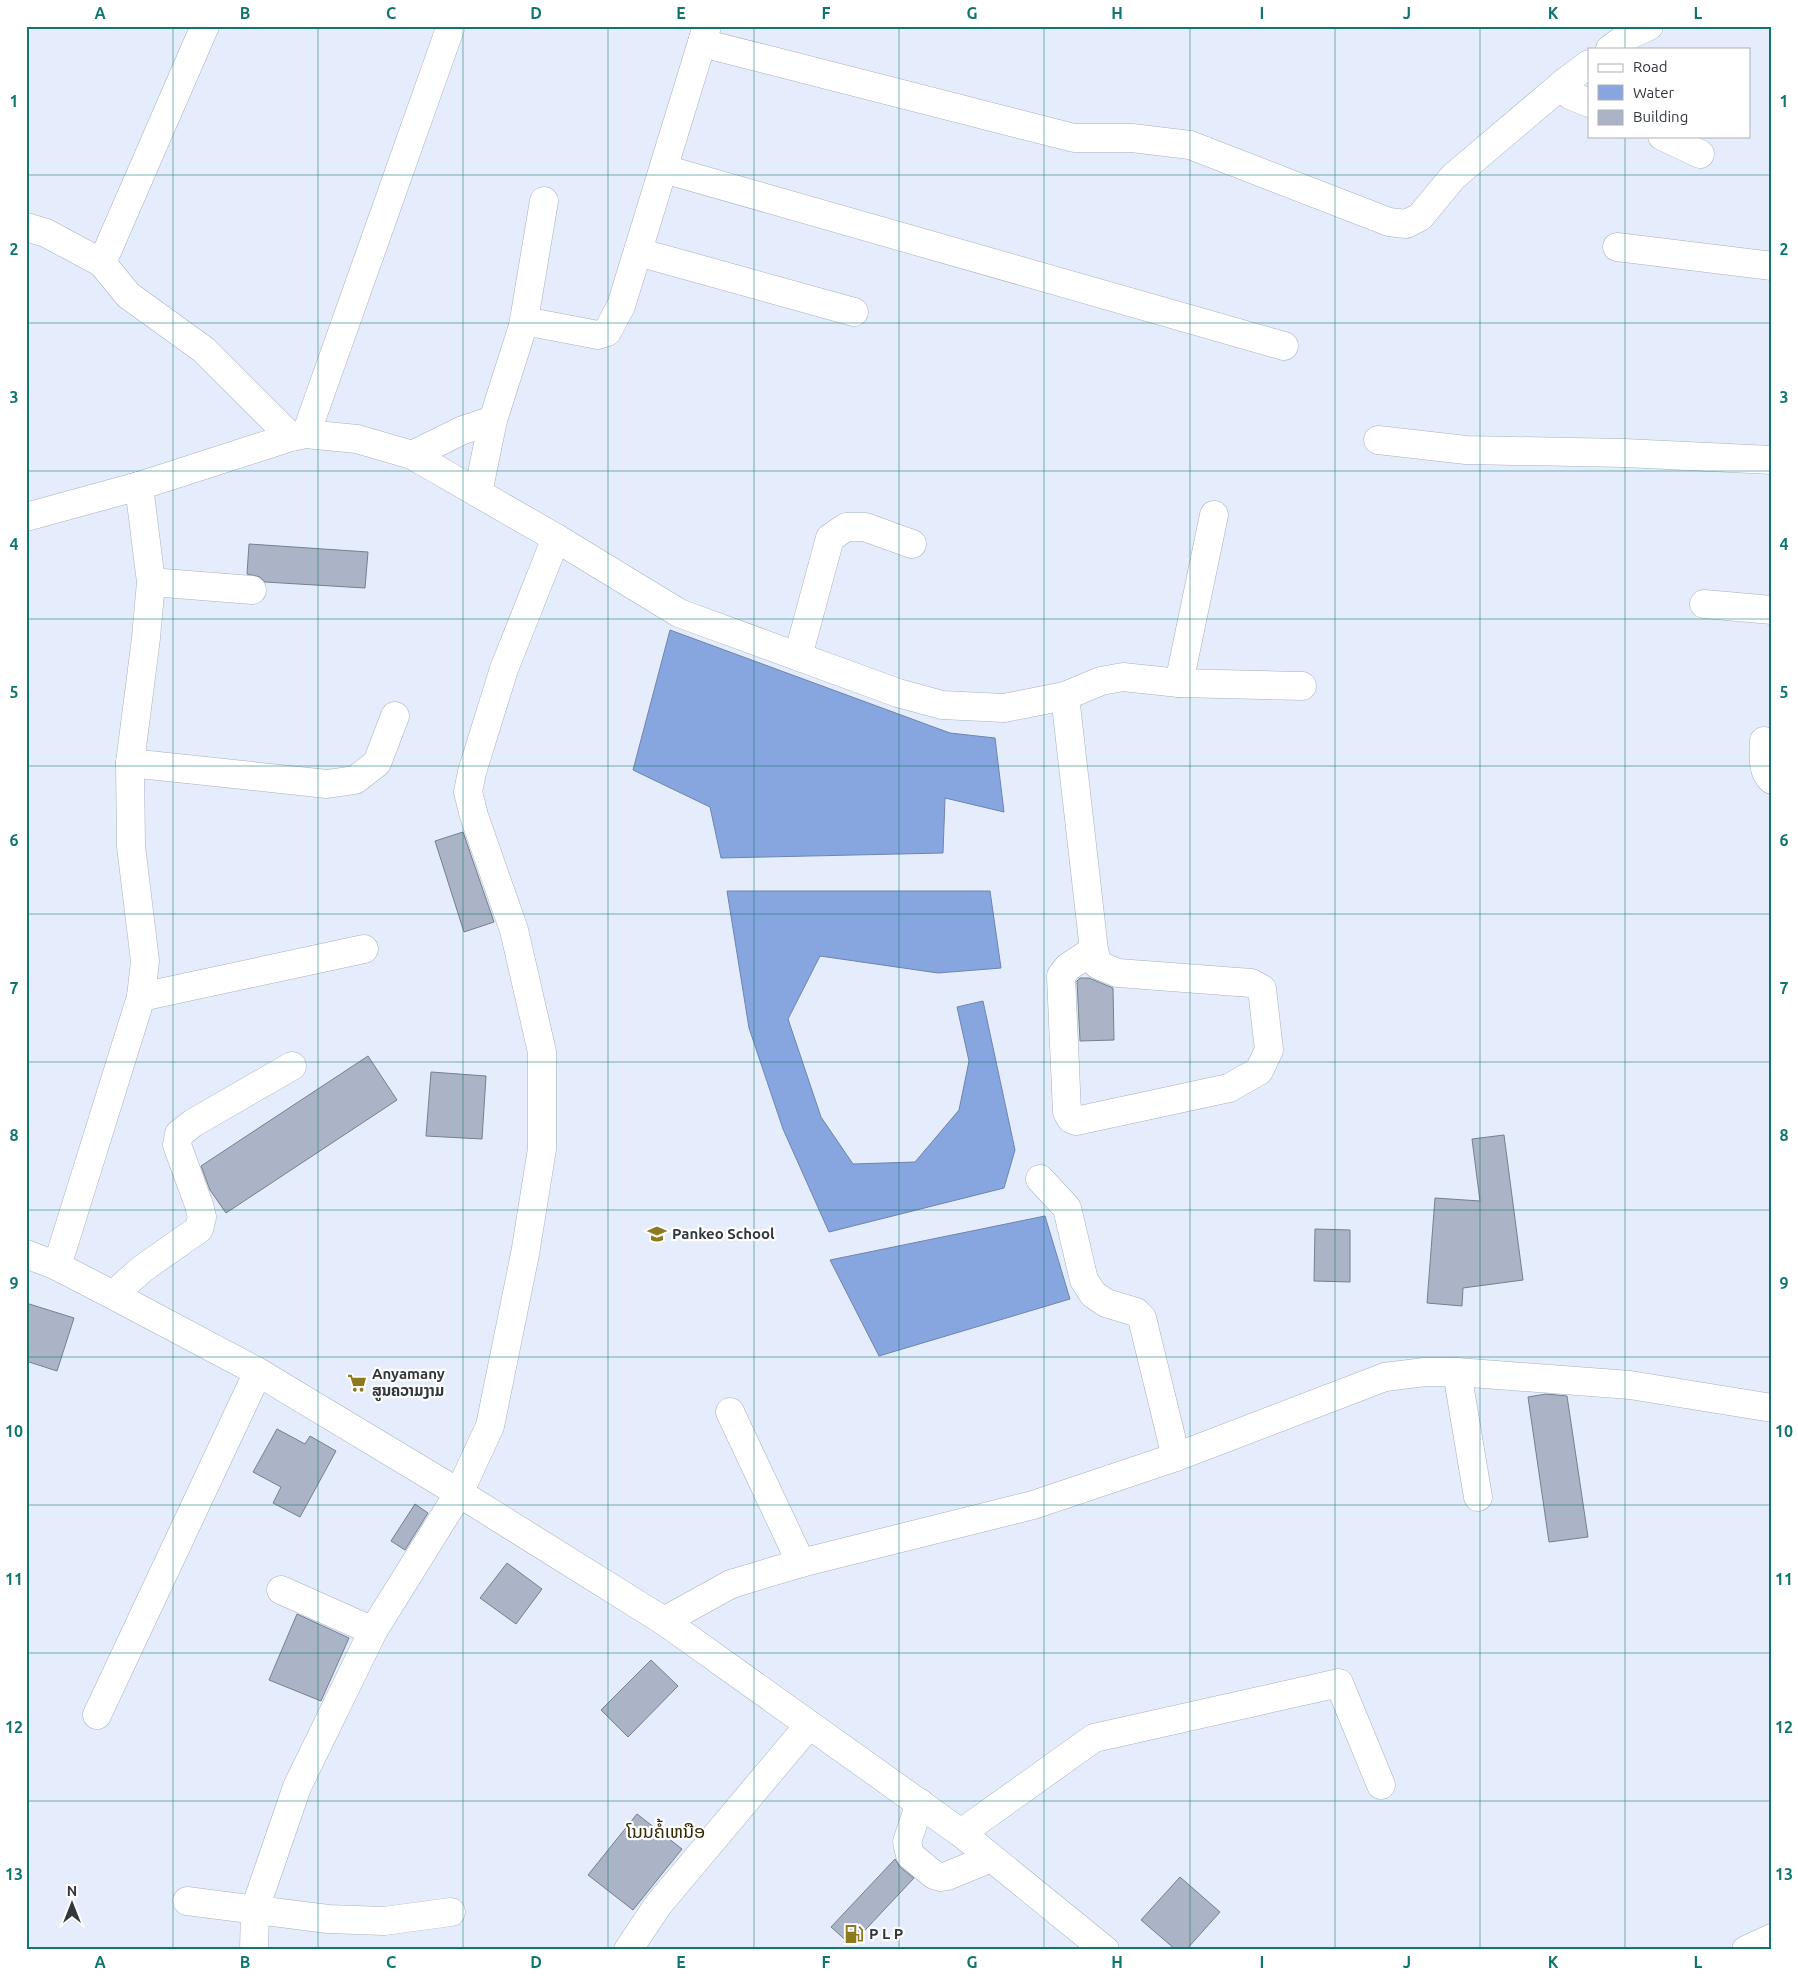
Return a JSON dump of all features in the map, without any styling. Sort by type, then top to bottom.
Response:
[{"type":"street","points":[[102,262],[204,26]]},
{"type":"street","points":[[299,436],[451,26]]},
{"type":"street","points":[[1611,48],[1628,36],[1649,26]]},
{"type":"street","points":[[523,326],[535,323],[598,335],[608,332],[621,306],[704,35],[1074,138],[1132,138],[1190,145],[1389,222],[1406,224],[1420,217],[1453,177],[1588,65]]},
{"type":"street","points":[[1565,82],[1570,94],[1588,103]]},
{"type":"street","points":[[1666,138],[1700,154]]},
{"type":"street","points":[[664,169],[1284,346]]},
{"type":"street","points":[[478,493],[493,420],[523,326],[544,201]]},
{"type":"street","points":[[26,227],[46,233],[102,262],[128,295],[204,350],[299,436]]},
{"type":"street","points":[[1618,247],[1772,266]]},
{"type":"street","points":[[638,252],[854,312]]},
{"type":"street","points":[[412,455],[463,430],[493,420]]},
{"type":"street","points":[[26,517],[139,486],[299,436],[357,439],[412,455],[556,538],[679,613],[898,693],[942,705],[1004,708],[1064,696],[1101,681],[1123,677],[1179,683],[1302,686]]},
{"type":"street","points":[[1378,440],[1466,450],[1624,453],[1772,460]]},
{"type":"street","points":[[57,1266],[141,997],[145,961],[131,846],[130,763],[151,582],[139,486]]},
{"type":"street","points":[[1179,683],[1214,515]]},
{"type":"street","points":[[798,656],[830,538],[846,527],[865,527],[912,544]]},
{"type":"street","points":[[254,1950],[255,1909],[297,1787],[374,1631],[459,1493],[490,1426],[525,1254],[542,1149],[542,1052],[514,930],[474,816],[468,792],[472,772],[504,669],[556,538]]},
{"type":"street","points":[[151,582],[252,590]]},
{"type":"street","points":[[1704,604],[1772,610]]},
{"type":"street","points":[[1064,696],[1094,950],[1098,966],[1118,973],[1251,983],[1262,989],[1269,1050],[1259,1071],[1229,1088],[1108,1115],[1076,1121],[1071,1119],[1067,1112],[1061,976],[1068,967],[1094,950]]},
{"type":"street","points":[[130,763],[327,784],[355,780],[377,763],[395,716]]},
{"type":"street","points":[[1764,741],[1764,768],[1769,779],[1772,780]]},
{"type":"street","points":[[141,997],[364,949]]},
{"type":"street","points":[[113,1295],[142,1269],[199,1230],[202,1217],[177,1145],[179,1134],[193,1123],[292,1066]]},
{"type":"street","points":[[1040,1179],[1067,1208],[1084,1280],[1093,1294],[1106,1303],[1136,1312],[1142,1318],[1176,1457]]},
{"type":"street","points":[[26,1254],[57,1266],[258,1372],[459,1493],[664,1621],[920,1803],[1105,1950]]},
{"type":"street","points":[[97,1715],[258,1372]]},
{"type":"street","points":[[664,1621],[731,1584],[801,1563],[1033,1505],[1176,1457],[1385,1377],[1425,1372],[1457,1372],[1630,1386],[1772,1408]]},
{"type":"street","points":[[1457,1372],[1478,1496]]},
{"type":"street","points":[[730,1412],[801,1563]]},
{"type":"street","points":[[281,1590],[374,1631]]},
{"type":"street","points":[[960,1833],[1094,1738],[1339,1683],[1381,1785]]},
{"type":"street","points":[[628,1950],[658,1905],[809,1725]]},
{"type":"street","points":[[920,1803],[907,1842],[907,1848],[910,1855],[934,1875],[947,1876],[991,1858]]},
{"type":"street","points":[[188,1901],[328,1919],[384,1921],[451,1912]]},
{"type":"street","points":[[1746,1950],[1772,1938]]},
{"type":"water","points":[[670,630],[950,733],[995,738],[1004,812],[945,798],[943,853],[721,858],[710,807],[633,770]]},
{"type":"water","points":[[727,891],[990,891],[1001,968],[938,973],[820,956],[788,1019],[821,1117],[853,1164],[915,1162],[959,1110],[969,1061],[957,1007],[983,1001],[1015,1150],[1004,1188],[829,1232],[783,1129],[749,1028]]},
{"type":"water","points":[[1045,1216],[1070,1299],[879,1356],[830,1260]]},
{"type":"building","points":[[249,544],[368,552],[365,588],[265,582],[260,577],[247,574]]},
{"type":"building","points":[[463,832],[494,922],[464,932],[435,841]]},
{"type":"building","points":[[1080,978],[1089,978],[1113,988],[1114,1040],[1080,1041],[1077,981]]},
{"type":"building","points":[[368,1056],[397,1100],[226,1213],[210,1190],[201,1166]]},
{"type":"building","points":[[431,1072],[486,1076],[482,1139],[426,1136]]},
{"type":"building","points":[[1504,1135],[1523,1280],[1463,1288],[1462,1306],[1427,1303],[1435,1198],[1480,1201],[1472,1139]]},
{"type":"building","points":[[1315,1229],[1350,1230],[1350,1282],[1314,1281]]},
{"type":"building","points":[[26,1303],[74,1318],[57,1371],[26,1361]]},
{"type":"building","points":[[1546,1394],[1567,1396],[1588,1537],[1549,1542],[1528,1397]]},
{"type":"building","points":[[277,1429],[305,1444],[310,1436],[336,1451],[300,1517],[273,1503],[281,1487],[253,1472]]},
{"type":"building","points":[[415,1504],[428,1513],[405,1550],[391,1541]]},
{"type":"building","points":[[507,1563],[542,1589],[516,1624],[480,1598]]},
{"type":"building","points":[[297,1614],[349,1638],[321,1701],[269,1680]]},
{"type":"building","points":[[651,1660],[678,1686],[628,1737],[601,1710]]},
{"type":"building","points":[[637,1814],[682,1849],[633,1910],[588,1875]]},
{"type":"building","points":[[895,1859],[900,1867],[914,1878],[851,1945],[831,1927]]},
{"type":"building","points":[[1180,1877],[1220,1912],[1186,1950],[1176,1950],[1141,1920]]},
{"type":"place","name":"Pankeo School","points":[[657,1234]]},
{"type":"place","name":"Anyamany ສູນຄວາມງາມ","points":[[357,1383]]},
{"type":"place","name":"P L P","points":[[854,1934]]},
{"type":"district","name":"ໂນນຄໍ້ເຫນືອ","points":[[666,1832]]}]
